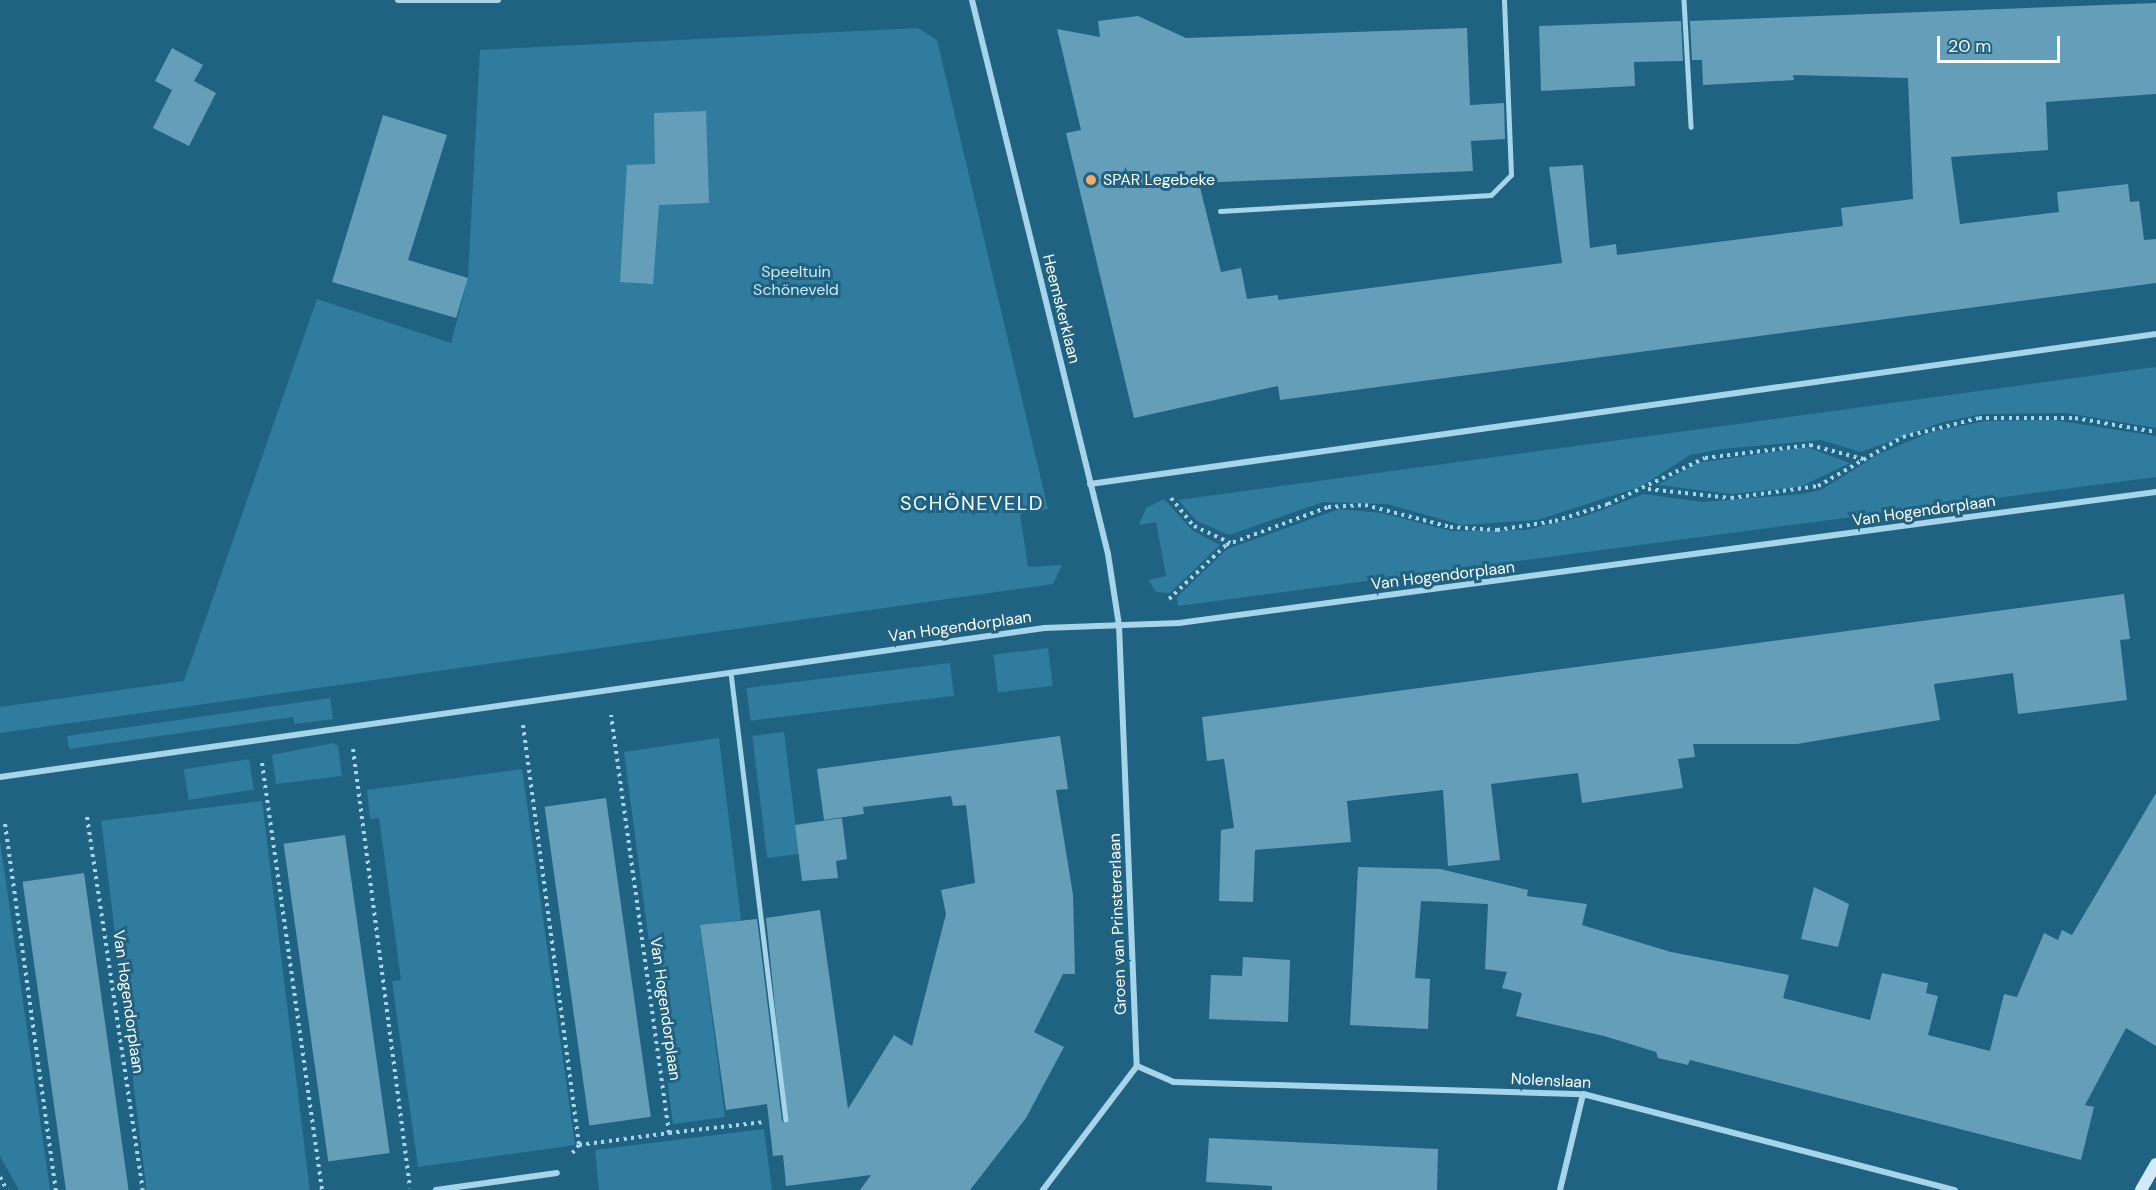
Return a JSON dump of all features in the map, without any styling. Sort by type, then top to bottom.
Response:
[{"type":"street","points":[[398,0],[498,0]]},
{"type":"street","name":"Heemskerklaan","points":[[972,0],[1090,484],[1119,625]]},
{"type":"street","points":[[1090,484],[2156,334]]},
{"type":"street","name":"Van Hogendorplaan","points":[[0,777],[1044,628],[1143,624],[1719,554],[2156,492]]},
{"type":"street","name":"Groen van Prinstererlaan","points":[[1119,625],[1137,1066]]},
{"type":"street","points":[[1043,1190],[1137,1066]]},
{"type":"street","name":"Nolenslaan","points":[[1137,1066],[1174,1082],[1583,1094],[1955,1190]]},
{"type":"street","points":[[1560,1190],[1583,1094]]},
{"type":"street","points":[[2141,1190],[2156,1164]]},
{"type":"street","points":[[436,1190],[557,1173]]},
{"type":"lane","points":[[1220,211],[1491,195],[1511,175],[1504,0]]},
{"type":"lane","points":[[1684,0],[1691,127]]},
{"type":"lane","points":[[731,673],[786,1120]]},
{"type":"path","points":[[1647,489],[1721,498],[1786,492],[1818,486],[1903,437],[1978,418],[2074,418],[2156,432]]},
{"type":"path","points":[[1143,624],[1230,543],[1328,507],[1365,505],[1450,528],[1497,530],[1555,521],[1647,489],[1705,458],[1770,448],[1810,445],[1863,459]]},
{"type":"path","points":[[1152,475],[1194,526],[1230,543]]},
{"type":"path","name":"Van Hogendorplaan","points":[[607,691],[669,1134]]},
{"type":"path","points":[[520,704],[579,1144],[557,1173]]},
{"type":"path","points":[[350,728],[411,1190]]},
{"type":"path","points":[[260,741],[322,1190]]},
{"type":"path","name":"Van Hogendorplaan","points":[[87,817],[142,1190]]},
{"type":"path","points":[[6,824],[56,1190]]},
{"type":"path","points":[[579,1144],[786,1120]]},
{"type":"path","points":[[0,1177],[7,1190]]},
{"type":"green space","name":"Speeltuin Schöneveld","points":[[918,28],[937,40],[1048,509],[1020,514],[1028,567],[1062,565],[1053,584],[0,733],[0,707],[184,681],[317,299],[451,343],[468,278],[480,50]]},
{"type":"green space","points":[[2156,367],[2156,428],[2067,413],[1983,414],[1943,422],[1861,452],[1821,440],[1722,449],[1690,455],[1642,486],[1538,520],[1462,525],[1387,504],[1323,502],[1229,535],[1197,521],[1178,500]]},
{"type":"green space","points":[[2054,420],[2156,436],[2156,477],[1178,606],[1177,597],[1227,549],[1339,509],[1382,513],[1451,531],[1525,530],[1585,516],[1644,494],[1703,502],[1802,494],[1821,490],[1879,454],[1931,432],[1985,421]]},
{"type":"green space","points":[[1807,447],[1850,463],[1800,487],[1731,494],[1658,485],[1697,463]]},
{"type":"green space","points":[[1164,499],[1192,530],[1220,545],[1170,593],[1156,592],[1148,580],[1166,576],[1156,522],[1139,525],[1146,508]]},
{"type":"green space","points":[[1048,648],[1053,686],[998,692],[993,655]]},
{"type":"green space","points":[[950,663],[954,696],[751,721],[747,688]]},
{"type":"green space","points":[[330,698],[333,719],[295,724],[293,717],[69,749],[67,736]]},
{"type":"green space","points":[[784,732],[799,854],[767,858],[752,736]]},
{"type":"green space","points":[[719,738],[741,920],[700,926],[725,1117],[673,1124],[624,752]]},
{"type":"green space","points":[[333,743],[338,746],[342,776],[276,784],[272,755]]},
{"type":"green space","points":[[249,759],[254,790],[189,800],[184,769]]},
{"type":"green space","points":[[522,769],[575,1145],[418,1167],[392,981],[401,980],[379,818],[370,819],[367,790]]},
{"type":"green space","points":[[262,801],[310,1190],[147,1190],[101,821]]},
{"type":"green space","points":[[0,841],[50,1190],[19,1190],[0,1156]]},
{"type":"green space","points":[[764,1129],[772,1190],[599,1190],[595,1150]]},
{"type":"building","points":[[2156,3],[2156,94],[2046,102],[2048,150],[1951,157],[1960,224],[2059,212],[2057,192],[2128,184],[2130,202],[2139,201],[2144,240],[2156,239],[2156,283],[1280,400],[1278,386],[1134,418],[1066,133],[1081,130],[1057,29],[1100,37],[1098,21],[1138,16],[1186,38],[1467,28],[1470,105],[1504,103],[1505,139],[1471,141],[1473,171],[1199,183],[1221,272],[1241,268],[1247,299],[1278,295],[1278,300],[1562,263],[1549,167],[1583,165],[1590,248],[1616,244],[1617,255],[1843,226],[1841,208],[1913,199],[1908,78],[1793,75],[1794,80],[1703,85],[1702,60],[1692,60],[1690,21]]},
{"type":"building","points":[[1681,21],[1683,61],[1634,62],[1635,86],[1541,91],[1539,26]]},
{"type":"building","points":[[172,48],[203,65],[194,81],[216,93],[189,146],[153,128],[172,90],[155,81]]},
{"type":"building","points":[[706,111],[709,203],[659,205],[653,284],[620,282],[627,165],[655,164],[654,113]]},
{"type":"building","points":[[383,115],[447,135],[408,260],[468,278],[456,318],[332,282]]},
{"type":"building","points":[[2124,594],[2130,639],[2120,640],[2127,700],[2018,714],[2013,673],[1934,684],[1940,720],[1797,744],[1693,744],[1695,757],[1678,759],[1683,788],[1582,803],[1578,773],[1491,784],[1500,860],[1448,866],[1443,790],[1347,801],[1351,842],[1255,850],[1253,902],[1219,901],[1221,830],[1234,828],[1224,759],[1207,761],[1202,717]]},
{"type":"building","points":[[1060,736],[1068,789],[1056,790],[1073,895],[1075,974],[1063,974],[1034,1032],[1064,1047],[1026,1118],[970,1190],[860,1190],[871,1175],[786,1186],[783,1155],[773,1156],[767,1104],[726,1110],[700,925],[757,919],[782,1121],[787,1124],[766,918],[820,910],[848,1109],[894,1035],[912,1046],[946,914],[941,890],[975,883],[966,805],[953,806],[951,796],[863,807],[864,814],[824,820],[817,769]]},
{"type":"building","points":[[2156,793],[2156,1046],[2126,1028],[2085,1105],[2094,1107],[2081,1160],[1690,1060],[1688,1065],[1658,1058],[1656,1052],[1604,1036],[1516,1016],[1522,993],[1502,988],[1507,972],[1485,969],[1488,904],[1421,901],[1415,978],[1430,979],[1428,1029],[1350,1025],[1358,867],[1440,869],[1528,890],[1527,896],[1587,904],[1582,925],[1671,952],[1789,975],[1783,998],[1870,1020],[1882,973],[1928,983],[1926,993],[1938,996],[1928,1035],[1990,1051],[2004,994],[2017,997],[2044,933],[2058,940],[2062,930],[2072,935]]},
{"type":"building","points":[[606,798],[651,1117],[589,1125],[545,807]]},
{"type":"building","points":[[842,818],[847,859],[836,861],[838,878],[802,881],[795,825]]},
{"type":"building","points":[[345,835],[390,1153],[328,1162],[284,844]]},
{"type":"building","points":[[84,873],[129,1190],[66,1190],[23,882]]},
{"type":"building","points":[[1814,887],[1849,904],[1838,947],[1801,939]]},
{"type":"building","points":[[1243,957],[1290,960],[1288,1022],[1209,1019],[1211,975],[1242,976]]},
{"type":"building","points":[[1209,1138],[1438,1149],[1437,1190],[1272,1190],[1272,1186],[1206,1182]]},
{"type":"place","name":"SPAR Legebeke","points":[[1091,180]]},
{"type":"district","name":"SCHÖNEVELD","points":[[972,503]]}]
